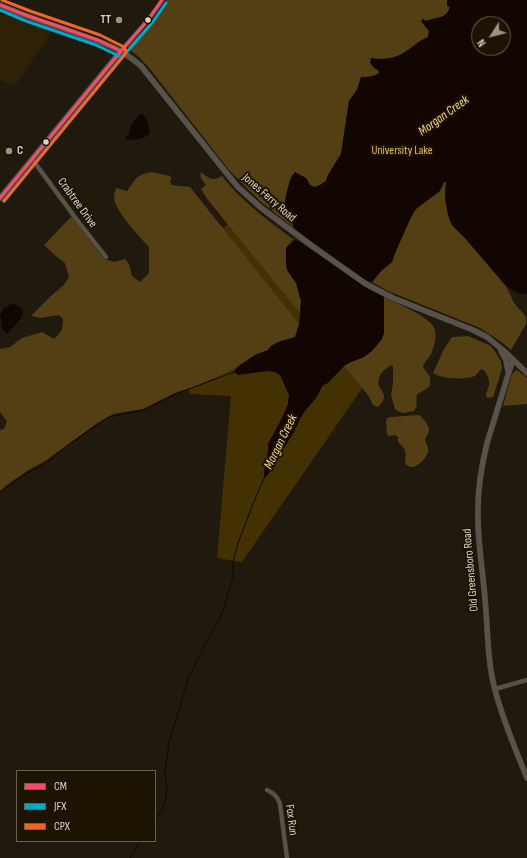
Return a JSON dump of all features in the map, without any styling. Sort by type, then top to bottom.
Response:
[{"type":"street","points":[[0,198],[121,51],[142,28],[162,0]]},
{"type":"street","name":"Jones Ferry Road","points":[[0,5],[98,40],[121,51],[141,66],[238,187],[270,215],[366,284],[393,298],[473,330],[495,343],[527,373]]},
{"type":"street","name":"Crabtree Drive","points":[[32,159],[106,258]]},
{"type":"street","points":[[495,343],[505,356],[509,374]]},
{"type":"street","name":"Old Greensboro Road","points":[[513,359],[487,443],[480,477],[478,528],[489,652],[495,690],[506,726],[527,778]]},
{"type":"street","points":[[495,690],[527,680]]},
{"type":"street","name":"Fox Run","points":[[267,790],[277,797],[280,804],[287,858]]},
{"type":"shaded area","points":[[166,0],[447,0],[447,6],[450,7],[446,15],[426,21],[423,19],[421,21],[429,31],[428,37],[395,57],[378,59],[379,73],[373,76],[361,77],[357,90],[349,101],[341,154],[326,181],[315,187],[310,185],[306,178],[292,175],[283,212],[291,219],[294,228],[261,202],[229,170],[150,69],[130,50],[128,46],[154,19]]},
{"type":"shaded area","points":[[1,14],[52,31],[15,86],[0,80]]},
{"type":"shaded area","points":[[152,172],[170,176],[172,179],[170,181],[171,185],[190,187],[299,324],[295,337],[271,346],[268,350],[255,355],[223,374],[175,393],[143,409],[113,414],[96,424],[45,461],[27,471],[0,491],[0,430],[4,429],[7,421],[0,412],[0,348],[10,347],[22,338],[42,332],[54,339],[62,330],[63,319],[59,315],[41,318],[31,316],[64,285],[69,277],[65,263],[44,245],[72,216],[104,259],[114,262],[125,259],[129,264],[132,276],[140,282],[149,273],[149,247],[118,210],[114,196],[116,188],[127,191],[139,176]]},
{"type":"shaded area","points":[[201,172],[213,179],[222,176],[237,194],[292,239],[286,248],[286,263],[287,270],[296,283],[301,301],[300,313],[208,200],[201,189],[206,185],[201,177]]},
{"type":"shaded area","points":[[444,182],[446,182],[445,197],[448,215],[452,225],[506,286],[514,303],[526,317],[526,324],[511,350],[480,328],[388,291],[372,282],[381,271],[392,262],[411,217],[416,209]]},
{"type":"shaded area","points":[[238,194],[262,216],[357,286],[380,298],[415,312],[242,562],[217,558],[231,396],[190,394],[187,383],[64,343],[235,219]]},
{"type":"shaded area","points":[[384,297],[424,317],[433,326],[435,331],[436,335],[433,349],[423,367],[430,377],[430,386],[417,394],[414,411],[403,413],[395,409],[391,395],[393,383],[392,365],[383,371],[379,377],[378,381],[384,397],[381,404],[377,407],[373,405],[368,395],[344,366],[364,357],[383,304]]},
{"type":"shaded area","points":[[468,336],[491,346],[501,361],[502,369],[493,397],[487,398],[486,394],[489,382],[484,370],[481,369],[475,376],[466,378],[447,378],[433,373],[444,349],[452,337]]},
{"type":"shaded area","points":[[517,370],[527,378],[527,404],[503,406],[512,374]]},
{"type":"shaded area","points":[[419,415],[426,422],[429,428],[429,432],[425,440],[428,452],[418,465],[411,467],[405,463],[405,451],[398,442],[398,437],[395,435],[389,436],[387,434],[386,422],[387,418],[391,417]]},
{"type":"water","name":"University Lake","points":[[447,0],[527,0],[527,294],[517,293],[506,286],[452,225],[448,215],[445,197],[446,182],[444,182],[440,191],[416,209],[411,217],[392,262],[381,271],[372,282],[365,280],[352,271],[351,277],[384,297],[384,333],[382,339],[372,351],[364,357],[344,366],[328,383],[323,385],[316,398],[300,419],[273,468],[264,479],[268,444],[288,404],[289,395],[280,375],[275,372],[268,371],[238,375],[234,372],[237,367],[255,355],[268,350],[271,346],[278,342],[295,337],[299,324],[301,301],[296,283],[287,270],[286,248],[294,240],[298,241],[332,263],[335,258],[294,228],[291,219],[283,212],[290,180],[295,172],[306,178],[310,185],[315,187],[326,181],[341,154],[349,101],[357,90],[361,77],[373,76],[379,73],[378,70],[375,69],[370,63],[371,58],[392,58],[404,53],[428,37],[429,31],[421,21],[423,19],[426,21],[444,16],[450,7],[447,6]]},
{"type":"water","points":[[140,114],[143,114],[146,118],[150,133],[142,138],[127,140],[125,138],[129,134],[131,125]]},
{"type":"water","points":[[12,304],[17,305],[23,310],[22,317],[8,333],[2,328],[0,315],[4,308]]},
{"type":"waterway","points":[[0,493],[29,472],[48,462],[67,446],[107,418],[144,410],[176,394],[234,372]]},
{"type":"waterway","name":"Morgan Creek","points":[[156,819],[162,810],[165,801],[167,791],[165,772],[169,742],[189,677],[221,616],[233,578],[233,562],[238,543],[264,478]]},
{"type":"waterway","name":"Morgan Creek","points":[[130,858],[139,842]]},
{"type":"transit line","name":"CPX","points":[[2,0],[100,35],[124,47],[126,51],[4,201]]},
{"type":"transit line","name":"CM","points":[[0,198],[148,20],[162,0]]},
{"type":"transit line","name":"JFX","points":[[4,201],[152,23],[166,3]]},
{"type":"transit line","name":"CM","points":[[0,5],[98,40],[121,51]]},
{"type":"transit line","name":"JFX","points":[[0,10],[26,21],[96,45],[119,56]]},
{"type":"place","name":"TT","points":[[119,20]]},
{"type":"place","name":"C","points":[[9,151]]}]
